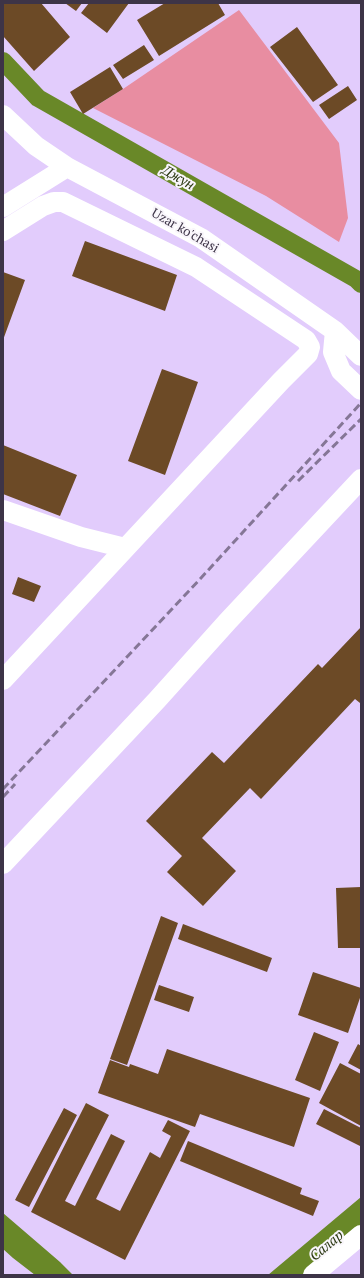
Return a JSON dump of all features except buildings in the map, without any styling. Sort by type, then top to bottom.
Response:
[{"type":"street","name":"Uzar ko'chasi","points":[[3,115],[36,146],[68,167],[202,238],[287,297],[361,356]]},
{"type":"street","points":[[3,207],[68,167]]},
{"type":"street","points":[[3,231],[43,206],[54,202],[63,202],[196,267],[306,340],[310,347],[308,354],[281,380],[3,680]]},
{"type":"street","points":[[310,347],[334,335],[333,352],[341,371],[361,390]]},
{"type":"street","points":[[3,864],[361,479]]},
{"type":"street","points":[[3,510],[82,537],[125,548]]},
{"type":"street","points":[[313,1275],[361,1235]]},
{"type":"shaded area","points":[[239,10],[339,143],[348,218],[339,242],[266,196],[93,108]]},
{"type":"water","name":"Салар","points":[[361,1197],[361,1233],[307,1275],[268,1275]]},
{"type":"water","points":[[3,1213],[73,1275],[35,1275],[13,1258],[3,1249]]},
{"type":"waterway","name":"Джун","points":[[3,61],[38,98],[356,279],[361,284]]},
{"type":"railway","points":[[3,789],[201,578],[361,403]]},
{"type":"railway","points":[[298,481],[361,419]]},
{"type":"railway","points":[[3,797],[15,784]]}]
